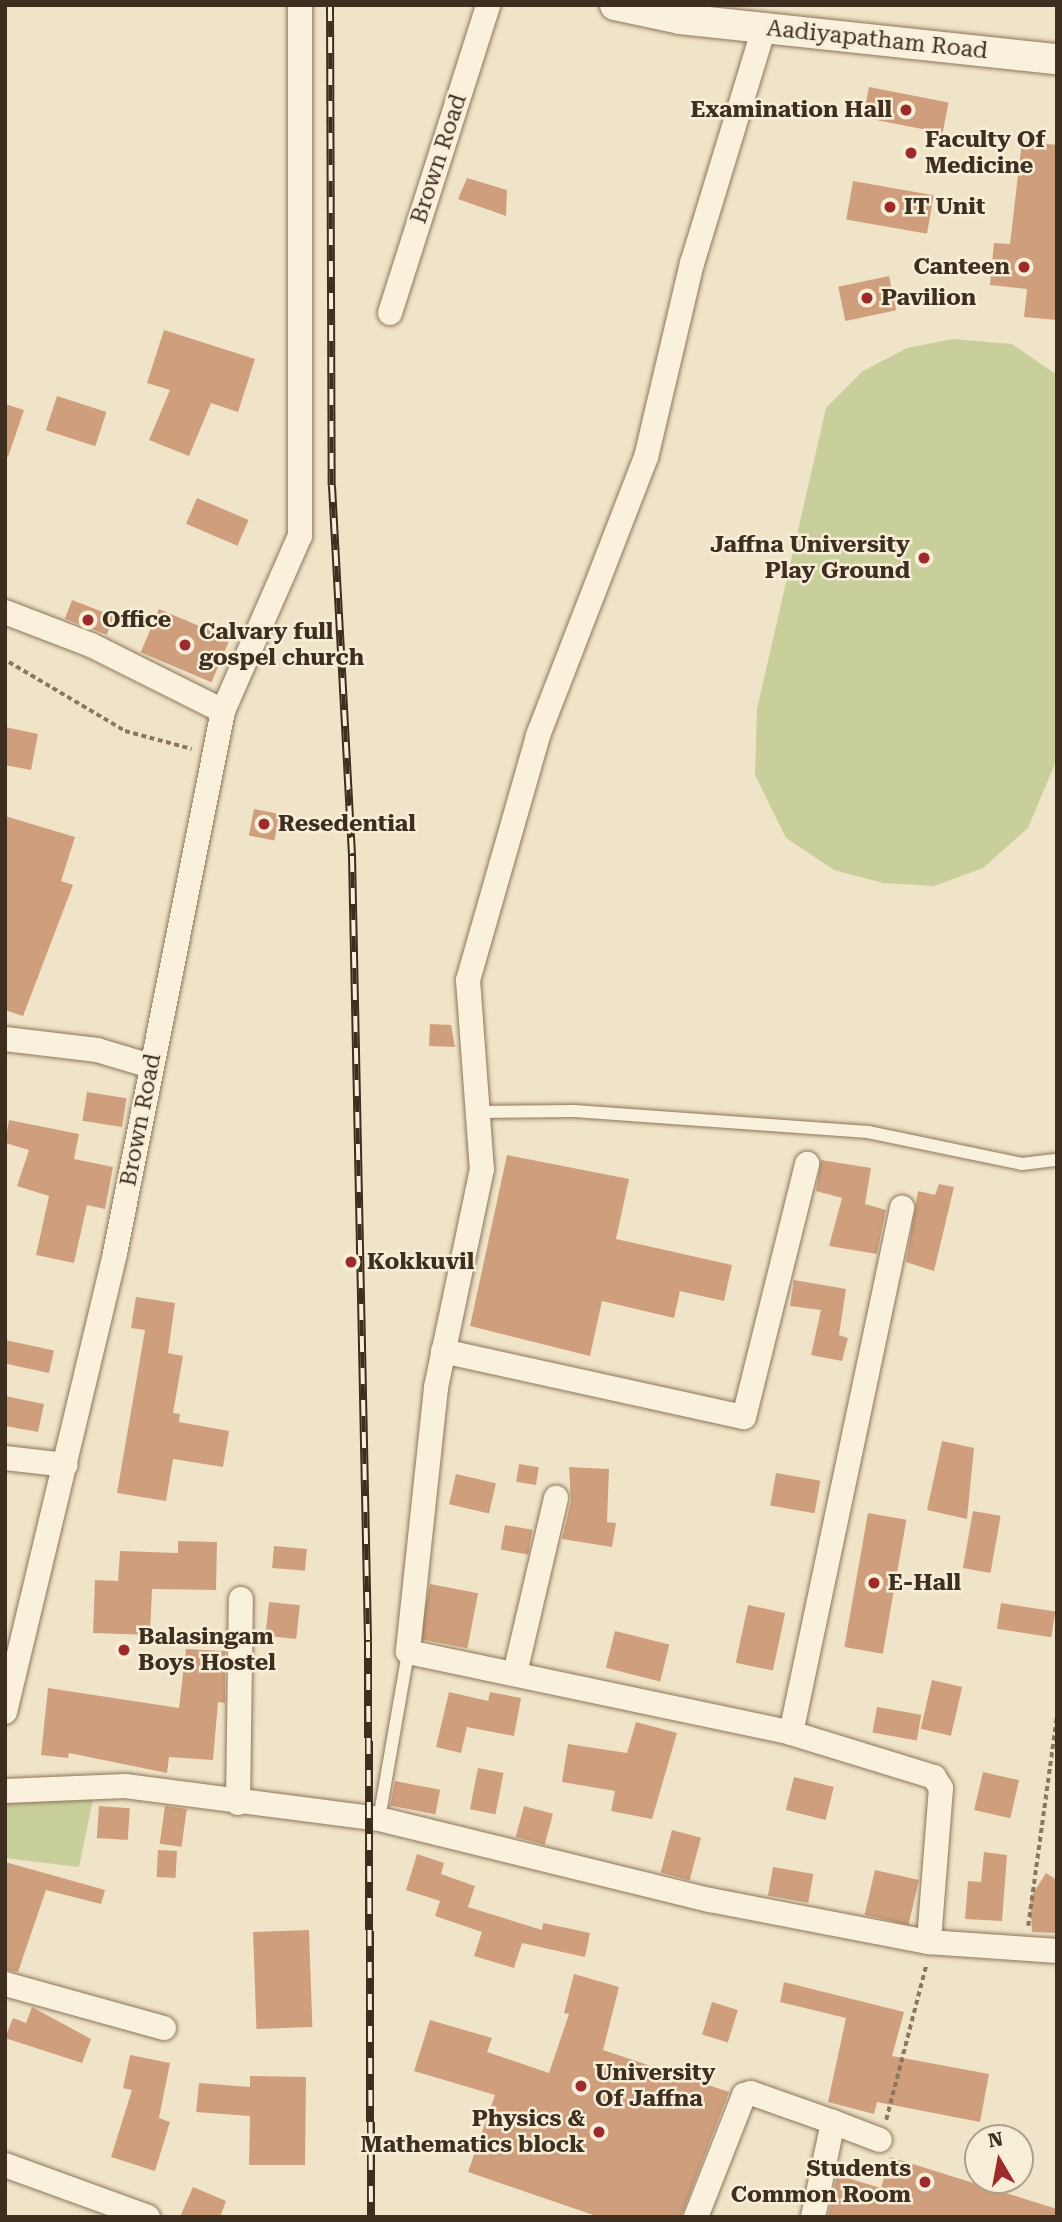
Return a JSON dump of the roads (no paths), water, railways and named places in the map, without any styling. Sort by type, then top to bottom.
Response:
[{"type":"street","name":"Brown Road","points":[[5,1713],[65,1465],[151,1066],[223,711],[300,536],[300,5]]},
{"type":"street","name":"Brown Road","points":[[390,313],[488,5]]},
{"type":"street","name":"Aadiyapatham Road","points":[[615,5],[764,28],[1057,58]]},
{"type":"street","points":[[764,28],[692,264],[646,457],[538,736],[468,980],[475,1112],[482,1169],[477,1212],[443,1351],[408,1652],[791,1733],[934,1777],[941,1788],[929,1942]]},
{"type":"street","points":[[5,612],[92,645],[223,711]]},
{"type":"street","points":[[5,1039],[97,1050],[151,1066]]},
{"type":"street","points":[[443,1351],[744,1417],[807,1164]]},
{"type":"street","points":[[791,1733],[902,1208]]},
{"type":"street","points":[[5,1458],[65,1465]]},
{"type":"street","points":[[514,1673],[556,1498]]},
{"type":"street","points":[[238,1803],[241,1599]]},
{"type":"street","points":[[5,1791],[125,1786],[238,1803],[379,1819],[710,1900],[929,1942],[1057,1951]]},
{"type":"street","points":[[5,1984],[164,2028]]},
{"type":"street","points":[[696,2217],[744,2095],[833,2122],[880,2140]]},
{"type":"street","points":[[813,2217],[833,2122]]},
{"type":"street","points":[[5,2165],[148,2217]]},
{"type":"lane","points":[[475,1112],[574,1111],[868,1132],[1022,1164],[1057,1160]]},
{"type":"lane","points":[[379,1819],[408,1652]]},
{"type":"railway","points":[[330,5],[332,486],[352,856],[368,1642],[371,2217]]},
{"type":"place","name":"Examination Hall","points":[[906,110]]},
{"type":"place","name":"Faculty Of Medicine","points":[[911,153]]},
{"type":"place","name":"IT Unit","points":[[890,207]]},
{"type":"place","name":"Canteen","points":[[1024,267]]},
{"type":"place","name":"Pavilion","points":[[867,298]]},
{"type":"place","name":"Jaffna University Play Ground","points":[[924,558]]},
{"type":"place","name":"Office","points":[[88,620]]},
{"type":"place","name":"Calvary full gospel church","points":[[185,645]]},
{"type":"place","name":"Resedential","points":[[264,824]]},
{"type":"place","name":"Kokkuvil","points":[[351,1262]]},
{"type":"place","name":"E-Hall","points":[[874,1583]]},
{"type":"place","name":"Balasingam Boys Hostel","points":[[124,1650]]},
{"type":"place","name":"University Of Jaffna","points":[[581,2086]]},
{"type":"place","name":"Physics & Mathematics block","points":[[599,2132]]},
{"type":"place","name":"Students Common Room","points":[[925,2182]]}]
